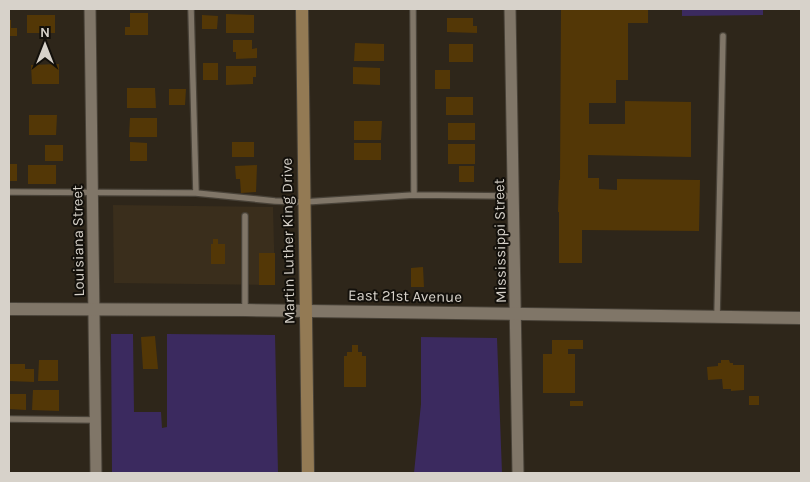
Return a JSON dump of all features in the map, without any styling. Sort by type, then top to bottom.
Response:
[{"type":"main road","name":"Martin Luther King Drive","points":[[302,9],[308,473]]},
{"type":"street","name":"Louisiana Street","points":[[90,9],[96,473]]},
{"type":"street","name":"Mississippi Street","points":[[510,9],[517,314],[518,473]]},
{"type":"street","name":"East 21st Avenue","points":[[9,309],[245,310],[801,318]]},
{"type":"lane","points":[[191,9],[196,193]]},
{"type":"lane","points":[[413,9],[414,195]]},
{"type":"lane","points":[[717,316],[723,36]]},
{"type":"lane","points":[[9,192],[196,193],[304,202],[414,195],[514,196]]},
{"type":"lane","points":[[245,216],[245,310]]},
{"type":"lane","points":[[9,419],[96,420]]},
{"type":"shaded area","points":[[682,9],[763,9],[763,15],[682,16]]},
{"type":"shaded area","points":[[113,205],[273,207],[275,285],[114,283]]},
{"type":"shaded area","points":[[111,334],[133,334],[134,412],[161,412],[162,428],[167,427],[167,334],[275,335],[278,473],[112,473]]},
{"type":"shaded area","points":[[421,337],[497,338],[502,473],[414,473],[421,404]]},
{"type":"building","points":[[561,9],[648,9],[648,23],[628,23],[628,80],[616,80],[616,103],[589,103],[589,124],[625,124],[625,101],[691,102],[691,157],[588,155],[588,178],[599,178],[599,189],[617,190],[617,179],[700,180],[699,231],[582,230],[582,263],[559,263]]},
{"type":"building","points":[[130,13],[148,13],[148,35],[125,35],[125,27],[130,27]]},
{"type":"building","points":[[226,14],[254,15],[254,33],[226,33]]},
{"type":"building","points":[[27,15],[55,15],[55,33],[27,33]]},
{"type":"building","points":[[202,15],[218,16],[217,29],[202,29]]},
{"type":"building","points":[[447,18],[473,18],[473,26],[477,26],[477,33],[447,32]]},
{"type":"building","points":[[9,20],[11,20],[11,28],[17,28],[17,36],[10,36]]},
{"type":"building","points":[[233,40],[252,40],[252,49],[257,48],[257,58],[236,59],[236,52],[233,52]]},
{"type":"building","points":[[355,43],[384,44],[384,61],[354,61]]},
{"type":"building","points":[[449,44],[473,44],[473,62],[449,62]]},
{"type":"building","points":[[203,63],[218,63],[218,80],[203,80]]},
{"type":"building","points":[[59,64],[59,84],[32,84],[31,65]]},
{"type":"building","points":[[226,66],[256,66],[256,77],[253,77],[253,84],[226,85]]},
{"type":"building","points":[[353,67],[380,68],[380,85],[353,84]]},
{"type":"building","points":[[435,70],[450,70],[450,89],[435,89]]},
{"type":"building","points":[[127,88],[155,88],[156,108],[127,108]]},
{"type":"building","points":[[169,89],[186,89],[185,105],[169,105]]},
{"type":"building","points":[[446,97],[473,97],[473,115],[446,115]]},
{"type":"building","points":[[29,115],[57,115],[56,135],[29,135]]},
{"type":"building","points":[[130,118],[157,118],[157,137],[129,137]]},
{"type":"building","points":[[354,121],[382,121],[381,140],[354,140]]},
{"type":"building","points":[[448,123],[475,123],[475,140],[448,140]]},
{"type":"building","points":[[130,142],[147,143],[147,161],[130,161]]},
{"type":"building","points":[[232,142],[254,142],[254,157],[232,157]]},
{"type":"building","points":[[354,143],[381,143],[381,160],[354,160]]},
{"type":"building","points":[[448,144],[475,144],[475,164],[448,164]]},
{"type":"building","points":[[45,145],[63,145],[63,161],[45,161]]},
{"type":"building","points":[[9,164],[17,164],[17,181],[9,181]]},
{"type":"building","points":[[28,165],[56,165],[56,184],[28,184]]},
{"type":"building","points":[[257,165],[256,192],[241,193],[240,179],[236,179],[235,166]]},
{"type":"building","points":[[459,166],[474,166],[474,182],[459,182]]},
{"type":"building","points":[[213,239],[218,239],[218,244],[225,244],[225,264],[211,264],[211,244],[213,244]]},
{"type":"building","points":[[259,253],[275,253],[275,285],[259,285]]},
{"type":"building","points":[[423,267],[424,287],[411,287],[411,268]]},
{"type":"building","points":[[155,336],[158,369],[143,369],[141,337]]},
{"type":"building","points":[[552,340],[583,340],[583,349],[568,349],[568,354],[575,354],[575,393],[543,393],[543,354],[552,354]]},
{"type":"building","points":[[352,345],[358,345],[358,352],[362,352],[362,356],[366,356],[366,387],[344,387],[344,356],[347,356],[347,352],[352,352]]},
{"type":"building","points":[[39,360],[58,360],[58,381],[38,381]]},
{"type":"building","points":[[721,360],[729,360],[733,365],[744,365],[744,390],[731,391],[731,389],[723,389],[722,379],[708,380],[707,367],[718,366]]},
{"type":"building","points":[[9,364],[25,364],[25,369],[34,369],[34,382],[9,381]]},
{"type":"building","points":[[33,390],[59,390],[59,411],[32,410]]},
{"type":"building","points":[[9,394],[26,394],[26,410],[9,409]]},
{"type":"building","points":[[749,396],[759,396],[759,405],[749,405]]},
{"type":"building","points":[[570,401],[583,401],[583,406],[570,406]]}]
